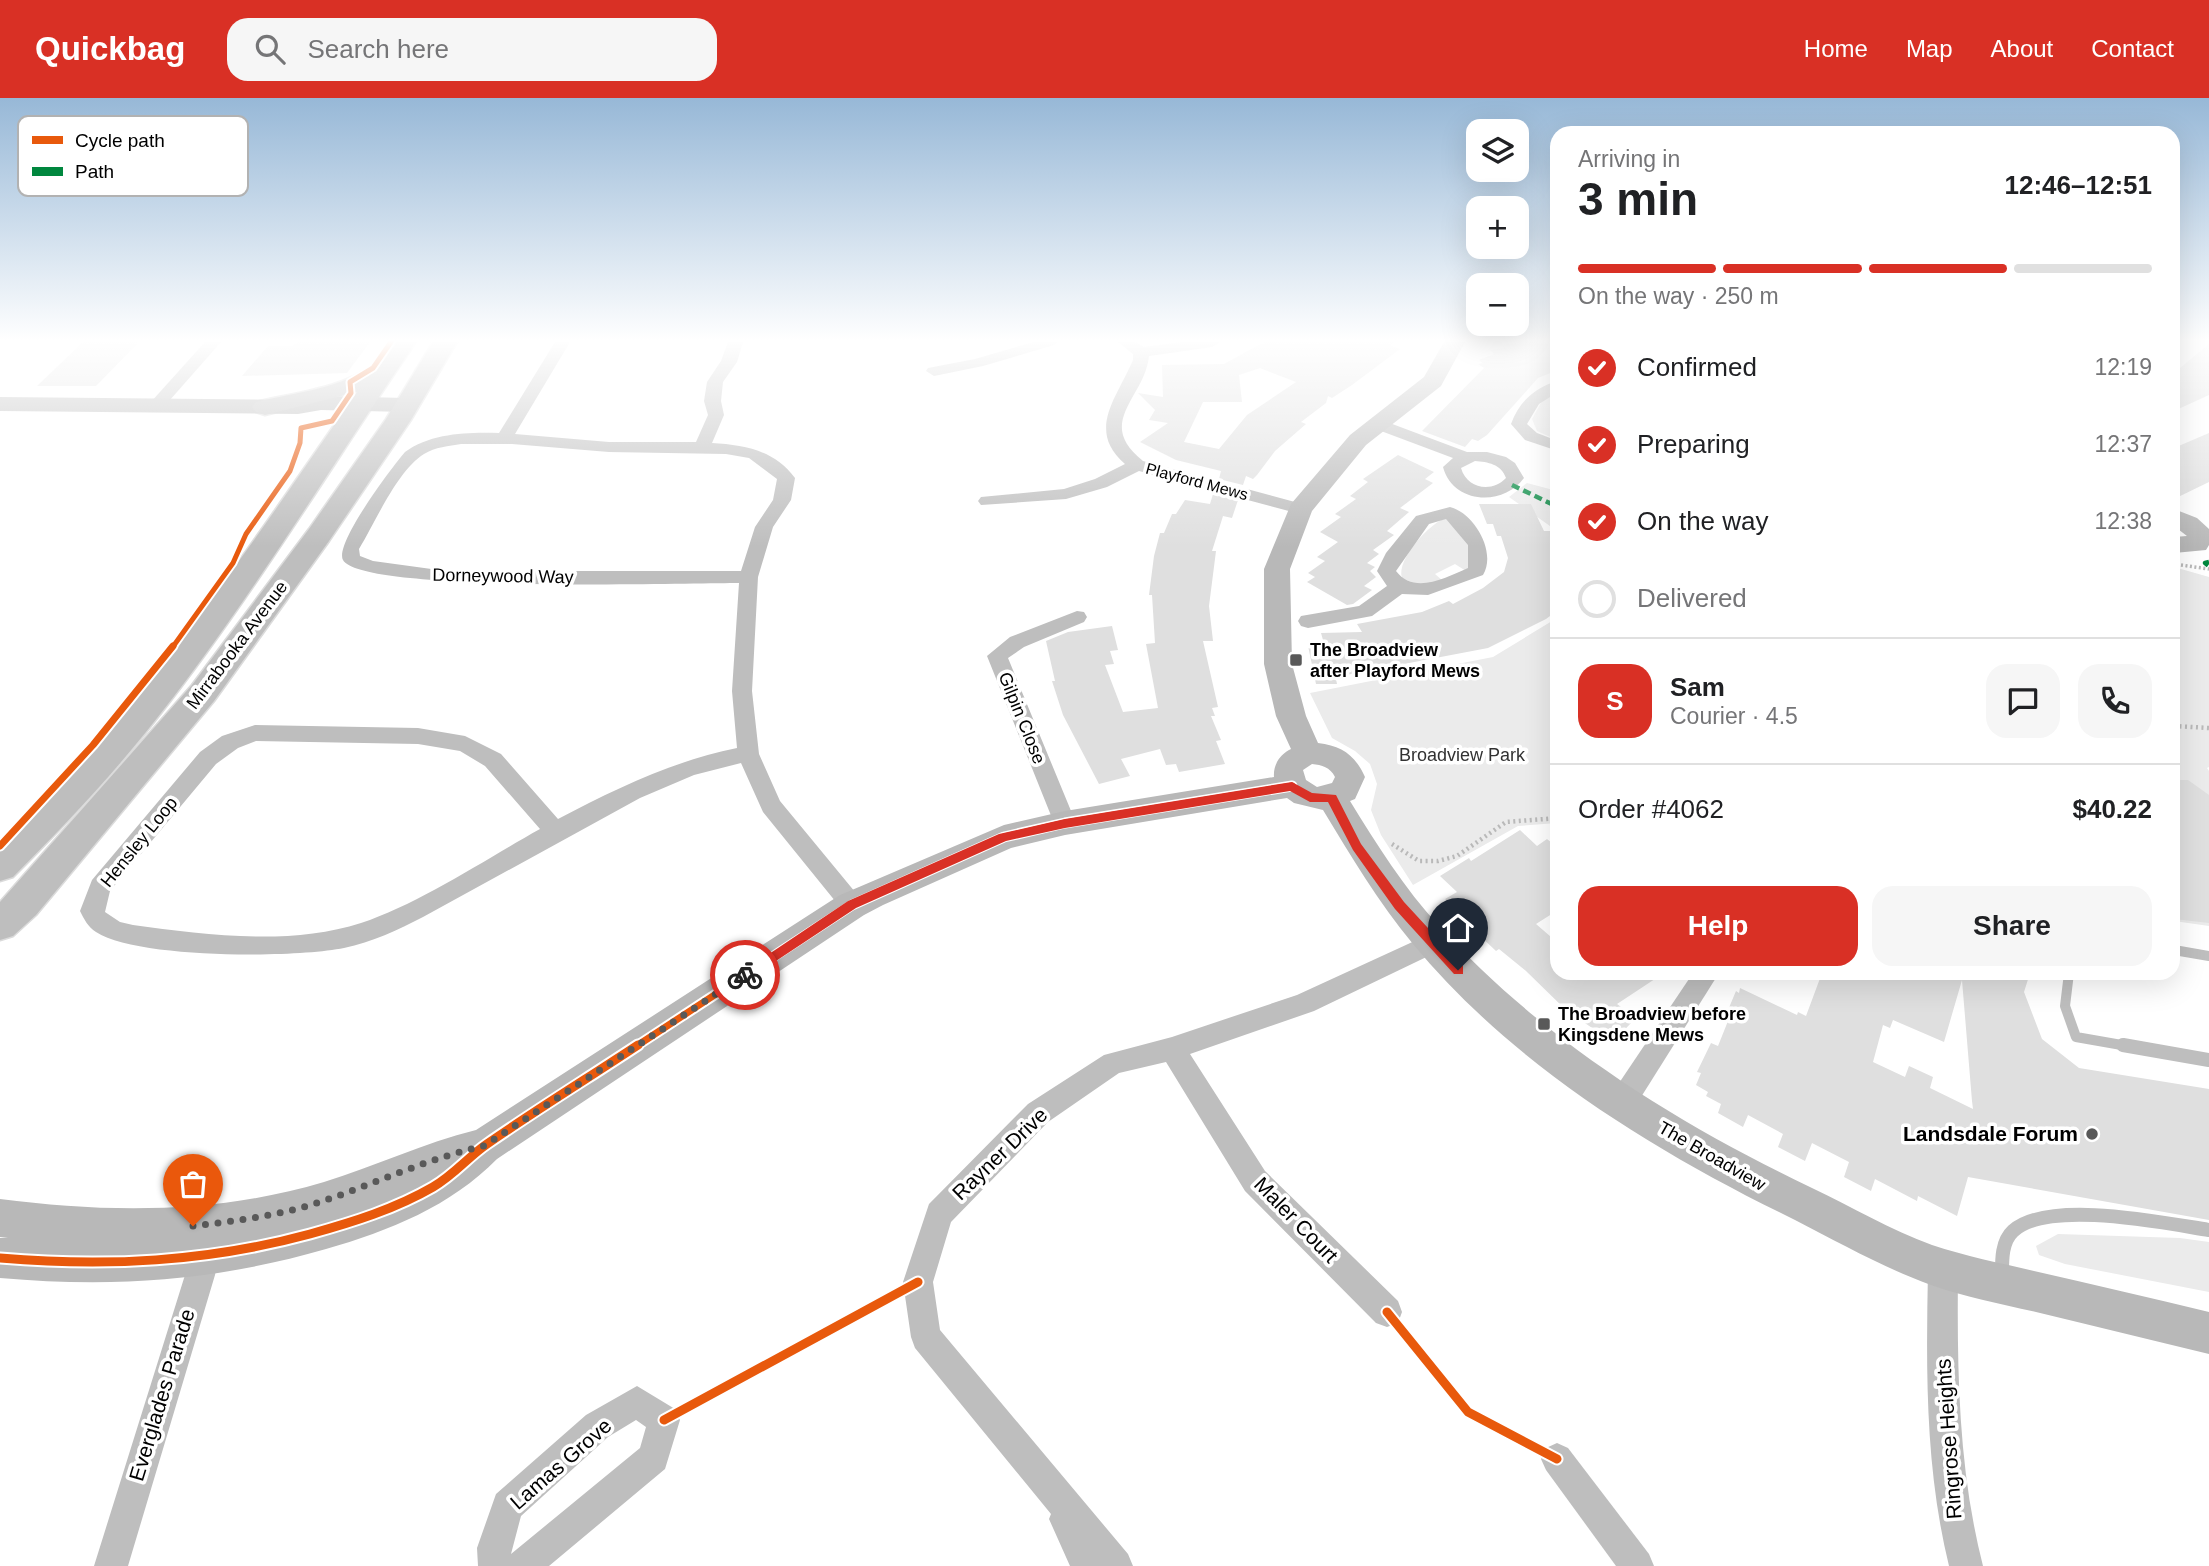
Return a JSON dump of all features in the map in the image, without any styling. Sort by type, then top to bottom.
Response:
[{"type":"main road","points":[[303,411],[318,431],[315,470]]},
{"type":"main road","name":"Mirrabooka Avenue","points":[[0,867],[97,765],[151,703],[356,411]]},
{"type":"main road","name":"Mirrabooka Avenue","points":[[0,925],[23,904],[203,693],[320,535],[402,411]]},
{"type":"street","points":[[504,439],[521,411]]},
{"type":"street","points":[[701,449],[716,415],[715,411]]},
{"type":"street","name":"Playford Mews","points":[[1120,411],[1113,435],[1121,452],[1137,465],[1300,509]]},
{"type":"street","points":[[1308,753],[1291,716],[1278,664],[1277,569],[1300,509],[1358,440],[1396,411]]},
{"type":"street","points":[[1526,411],[1519,424],[1525,434],[1550,443]]},
{"type":"street","points":[[1372,429],[1458,462],[1486,456],[1500,460],[1514,472],[1516,478],[1505,490],[1484,492],[1463,486],[1455,480],[1458,462]]},
{"type":"street","points":[[1500,460],[1525,434]]},
{"type":"street","name":"Dorneywood Way","points":[[748,577],[446,577],[369,566],[351,559],[351,549],[404,461],[418,450],[442,441],[504,439],[608,447],[744,451],[766,459],[786,478],[782,500],[764,527],[748,577],[742,691],[748,754],[771,806],[852,905]]},
{"type":"street","points":[[988,501],[1066,494],[1101,483],[1137,465]]},
{"type":"street","points":[[1450,512],[1480,546],[1481,558],[1476,571],[1436,589],[1399,587],[1390,580],[1386,571],[1389,562],[1415,533],[1422,520],[1450,512],[1463,486]]},
{"type":"street","points":[[2180,520],[2188,523],[2196,543]]},
{"type":"street","points":[[1308,621],[1365,611],[1399,587]]},
{"type":"street","name":"Gilpin Close","points":[[1065,824],[997,656],[1017,642],[1077,617]]},
{"type":"street","name":"Hensley Loop","points":[[556,832],[493,760],[465,744],[418,736],[256,733],[230,742],[208,758],[100,887],[92,911],[95,919],[107,927],[149,937],[255,944],[316,943],[348,937],[397,919],[641,788],[688,768],[748,754]]},
{"type":"street","points":[[1308,753],[1332,756],[1346,767],[1350,777],[1349,785],[1332,798],[1310,797],[1292,786],[1287,773],[1290,765],[1298,757],[1308,753]]},
{"type":"street","points":[[0,1218],[65,1228],[116,1230],[207,1241],[298,1238],[394,1207],[450,1176],[484,1146],[852,905],[1003,837],[1292,786]]},
{"type":"street","name":"The Broadview","points":[[1332,798],[1357,847],[1399,905],[1432,943],[1501,1012],[1621,1104],[1745,1178],[1943,1269],[2209,1333]]},
{"type":"street","name":"Rayner Drive","points":[[1116,1566],[926,1337],[918,1282],[939,1214],[1038,1112],[1113,1063],[1172,1049],[1304,1003],[1432,943]]},
{"type":"street","points":[[1621,1104],[1702,980]]},
{"type":"street","name":"Maler Court","points":[[1172,1049],[1255,1181],[1387,1311]]},
{"type":"street","points":[[0,1258],[67,1265],[122,1265],[207,1241]]},
{"type":"street","name":"Everglades Parade","points":[[111,1566],[207,1241]]},
{"type":"street","name":"Ringrose Heights","points":[[1943,1269],[1942,1402],[1957,1534],[1966,1566]]},
{"type":"street","name":"Lamas Grove","points":[[495,1566],[494,1548],[508,1506],[597,1426],[637,1402],[664,1420],[654,1458],[523,1566]]},
{"type":"street","points":[[1557,1459],[1637,1566]]},
{"type":"street","name":"Rayner Drive","points":[[1050,1484],[1088,1566]]},
{"type":"lane","points":[[2180,951],[2209,956]]},
{"type":"lane","points":[[2068,980],[2063,1001],[2065,1013],[2076,1037],[2209,1060]]},
{"type":"lane","points":[[2001,1283],[2002,1249],[2014,1230],[2036,1217],[2062,1214],[2209,1230]]},
{"type":"path","points":[[2196,543],[2209,569]]},
{"type":"path","points":[[2180,726],[2209,728]]},
{"type":"path","points":[[1383,835],[1401,852],[1419,861],[1438,861],[1457,856],[1506,822],[1550,819]]},
{"type":"green space","points":[[1537,411],[1550,411],[1550,437],[1537,431],[1532,419]]},
{"type":"green space","points":[[1527,483],[1550,489],[1550,526],[1509,497]]},
{"type":"green space","points":[[1447,517],[1479,554],[1466,571],[1455,564],[1435,574],[1443,581],[1418,586],[1402,578],[1404,561],[1409,552],[1432,526]]},
{"type":"green space","points":[[2180,569],[2209,577],[2209,926],[2180,922]]},
{"type":"green space","name":"Broadview Park","points":[[1550,622],[1550,824],[1518,826],[1413,885],[1381,835],[1371,810],[1377,784],[1370,764],[1355,751],[1332,738],[1310,693],[1493,657]]},
{"type":"green space","points":[[2058,1234],[2180,1238],[2209,1242],[2209,1292],[2065,1264],[2039,1255],[2036,1246]]},
{"type":"building","points":[[1155,411],[1199,411],[1184,442],[1219,449],[1254,411],[1316,411],[1301,422],[1306,424],[1275,451],[1253,479],[1246,476],[1243,485],[1219,479],[1221,471],[1176,460],[1140,442],[1168,423],[1149,420]]},
{"type":"building","points":[[1442,411],[1509,411],[1487,435],[1478,441],[1472,439],[1465,447],[1422,431]]},
{"type":"building","points":[[2209,433],[2209,482],[2180,496],[2180,445]]},
{"type":"building","points":[[1398,455],[1434,472],[1425,479],[1433,483],[1400,508],[1409,512],[1387,531],[1394,535],[1373,550],[1379,554],[1367,563],[1375,567],[1370,571],[1376,577],[1364,586],[1372,590],[1353,604],[1347,605],[1307,582],[1315,577],[1308,573],[1325,561],[1317,557],[1338,542],[1320,532],[1341,517],[1335,514],[1356,499],[1350,496],[1368,482],[1363,479]]},
{"type":"building","points":[[1213,494],[1238,500],[1232,518],[1223,516],[1212,551],[1216,551],[1209,606],[1213,641],[1203,641],[1218,707],[1212,708],[1215,716],[1211,716],[1221,740],[1216,741],[1225,764],[1179,772],[1176,764],[1166,765],[1160,749],[1121,759],[1130,776],[1099,784],[1063,715],[1052,681],[1055,681],[1046,641],[1068,632],[1112,626],[1118,650],[1110,651],[1114,664],[1105,665],[1123,712],[1158,708],[1146,644],[1155,643],[1152,595],[1149,595],[1154,556],[1160,533],[1164,533],[1172,514],[1176,514],[1185,500],[1210,504]]},
{"type":"building","points":[[1479,504],[1531,504],[1544,531],[1550,531],[1550,616],[1488,648],[1346,675],[1347,679],[1336,679],[1337,684],[1316,684],[1307,641],[1323,640],[1321,633],[1362,632],[1357,624],[1422,612],[1449,601],[1453,604],[1483,588],[1504,572],[1508,558],[1501,536],[1497,536],[1493,524],[1487,524]]},
{"type":"building","points":[[2180,780],[2188,780],[2209,795],[2209,923],[2180,920]]},
{"type":"building","points":[[1520,830],[1537,846],[1547,839],[1550,841],[1550,915],[1536,924],[1550,936],[1550,980],[1653,980],[1617,1004],[1628,1012],[1624,1017],[1631,1023],[1613,1042],[1567,1011],[1526,971],[1499,949],[1496,951],[1479,935],[1482,933],[1445,899],[1457,892],[1440,876],[1469,858],[1471,861]]},
{"type":"building","points":[[1819,980],[1962,980],[2028,980],[2024,992],[2042,1039],[2079,1068],[2209,1089],[2209,1220],[1968,1177],[1957,1216],[1918,1196],[1917,1201],[1875,1179],[1871,1191],[1844,1177],[1849,1162],[1812,1143],[1805,1161],[1778,1147],[1783,1134],[1748,1115],[1743,1127],[1718,1113],[1721,1104],[1706,1096],[1708,1092],[1696,1085],[1701,1073],[1697,1072],[1711,1043],[1718,1046],[1732,1011],[1728,1010],[1740,988],[1797,1015],[1798,1012],[1806,1016]],"holes":[[[1962,980],[1973,1109],[1930,1088],[1933,1077],[1909,1066],[1905,1077],[1873,1062],[1883,1025],[1890,1028],[1893,1020],[1944,1042]]]},
{"type":"marked path","points":[[1512,485],[1550,503]]},
{"type":"marked path","points":[[2209,562],[2205,563],[2209,566]]},
{"type":"cycle path","points":[[0,846],[123,710],[207,601],[235,560],[246,534],[290,471],[297,458],[301,428],[332,421],[339,411]]},
{"type":"cycle path","points":[[0,1258],[42,1262],[123,1263],[201,1257],[280,1242],[371,1216],[403,1203],[448,1178],[484,1146],[852,905],[871,896],[1004,837],[1065,823],[1292,786]]},
{"type":"cycle path","points":[[664,1420],[918,1282]]},
{"type":"cycle path","points":[[1387,1312],[1468,1412],[1557,1459]]},
{"type":"way so far","points":[[193,1226],[258,1217],[323,1201],[448,1154],[484,1146],[745,975]]},
{"type":"place","name":"The Broadview after Playford Mews","points":[[1296,660]]},
{"type":"place","name":"The Broadview before Kingsdene Mews","points":[[1544,1024]]},
{"type":"place","name":"Landsdale Forum","points":[[2092,1134]]},
{"type":"route","points":[[745,975],[852,905],[1003,837],[1239,793],[1292,786],[1310,797],[1332,798],[1357,847],[1399,905],[1458,970]]}]
